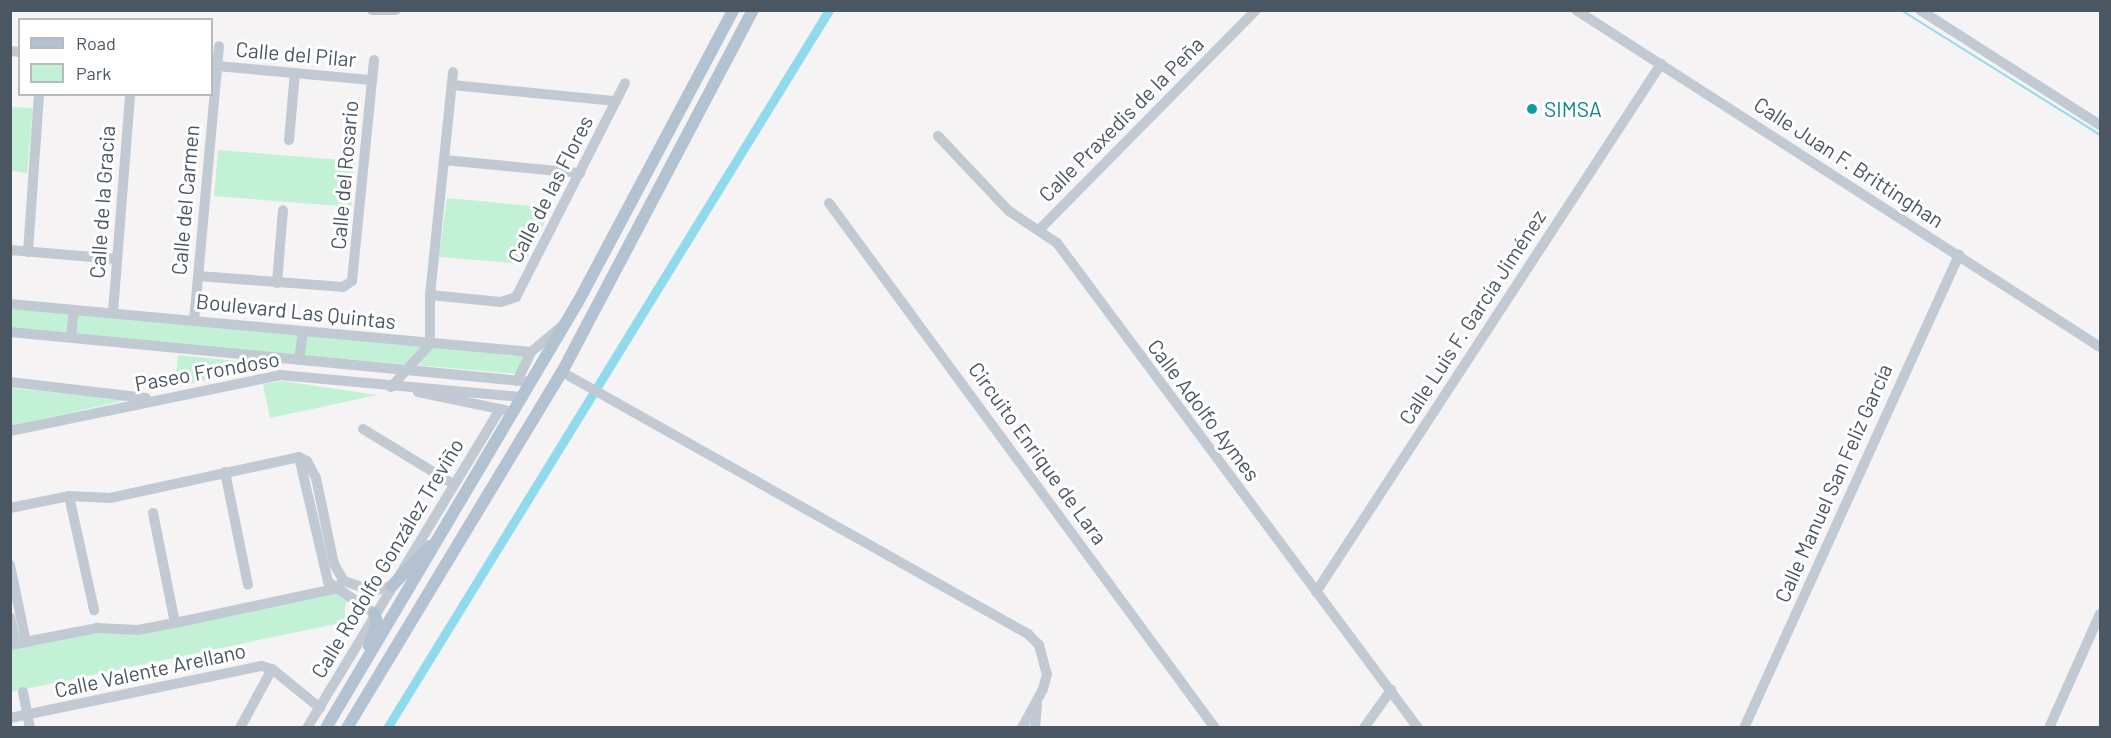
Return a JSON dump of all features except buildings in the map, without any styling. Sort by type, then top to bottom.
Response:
[{"type":"main road","points":[[709,56],[726,10]]},
{"type":"main road","points":[[326,728],[441,540],[567,322],[733,10]]},
{"type":"main road","points":[[347,728],[562,372],[753,10]]},
{"type":"main road","points":[[392,586],[441,540]]},
{"type":"main road","points":[[367,660],[377,622],[374,613]]},
{"type":"street","points":[[372,10],[396,10]]},
{"type":"street","name":"Calle Praxedis de la Peña","points":[[1040,229],[1256,10]]},
{"type":"street","name":"Calle Juan F. Brittinghan","points":[[1576,10],[2100,347]]},
{"type":"street","points":[[1920,10],[2100,125]]},
{"type":"street","name":"Calle del Carmen","points":[[194,321],[219,46]]},
{"type":"street","name":"Calle del Rosario","points":[[277,283],[343,287],[352,282],[374,60]]},
{"type":"street","name":"Calle Luis F. García Jiménez","points":[[1316,592],[1661,64]]},
{"type":"street","name":"Calle del Pilar","points":[[217,66],[372,80]]},
{"type":"street","points":[[391,387],[430,344],[430,295],[453,72]]},
{"type":"street","points":[[289,140],[295,73]]},
{"type":"street","name":"Calle de las Flores","points":[[430,295],[501,302],[516,297],[625,83]]},
{"type":"street","points":[[452,85],[616,101]]},
{"type":"street","points":[[28,252],[39,96]]},
{"type":"street","name":"Calle de la Gracia","points":[[113,312],[130,96]]},
{"type":"street","name":"Calle Adolfo Aymes","points":[[938,136],[1009,211],[1040,229],[1057,243],[1418,728]]},
{"type":"street","points":[[444,160],[580,173]]},
{"type":"street","name":"Circuito Enrique de Lara","points":[[829,203],[1215,728]]},
{"type":"street","points":[[198,276],[277,283],[283,210]]},
{"type":"street","points":[[10,250],[117,259]]},
{"type":"street","name":"Calle Manuel San Feliz García","points":[[1744,728],[1959,255]]},
{"type":"street","name":"Boulevard Las Quintas","points":[[10,304],[113,312],[303,333],[531,352]]},
{"type":"street","points":[[71,337],[74,310]]},
{"type":"street","points":[[517,381],[531,352],[567,322]]},
{"type":"street","points":[[10,332],[532,382]]},
{"type":"street","points":[[299,360],[303,333]]},
{"type":"street","points":[[562,372],[1028,634],[1045,659],[1047,674],[1037,701],[1022,728]]},
{"type":"street","name":"Paseo Frondoso","points":[[10,431],[155,399],[280,375],[412,390],[462,404],[515,411]]},
{"type":"street","points":[[10,382],[155,399]]},
{"type":"street","name":"Paseo Frondoso","points":[[412,390],[463,390],[523,397]]},
{"type":"street","points":[[462,404],[463,390]]},
{"type":"street","points":[[483,407],[484,392]]},
{"type":"street","name":"Calle Rodolfo González Treviño","points":[[308,728],[374,613],[500,409]]},
{"type":"street","points":[[363,429],[453,484]]},
{"type":"street","points":[[299,457],[326,574],[333,589],[374,613]]},
{"type":"street","points":[[10,508],[69,496],[110,498],[299,457],[307,461],[316,478],[334,564],[344,581],[373,591],[392,586]]},
{"type":"street","points":[[225,472],[248,585]]},
{"type":"street","points":[[69,496],[94,610]]},
{"type":"street","points":[[153,513],[175,623]]},
{"type":"street","points":[[10,565],[17,643]]},
{"type":"street","points":[[17,643],[98,628],[138,630],[175,623],[333,589],[344,581]]},
{"type":"street","points":[[2049,728],[2100,614]]},
{"type":"street","points":[[10,617],[17,643]]},
{"type":"street","name":"Calle Valente Arellano","points":[[10,718],[262,666],[272,669],[320,708]]},
{"type":"street","points":[[240,728],[272,669]]},
{"type":"street","points":[[1365,728],[1391,690]]},
{"type":"street","points":[[23,692],[30,728]]},
{"type":"street","points":[[1035,728],[1037,701]]},
{"type":"green space","points":[[10,107],[33,108],[27,173],[11,171]]},
{"type":"green space","points":[[218,150],[355,161],[351,207],[214,196]]},
{"type":"green space","points":[[447,198],[552,208],[524,264],[439,257]]},
{"type":"green space","points":[[10,307],[526,355],[519,374],[11,330]]},
{"type":"green space","points":[[178,355],[275,365],[175,387]]},
{"type":"green space","points":[[283,381],[377,395],[270,418],[263,384]]},
{"type":"green space","points":[[11,388],[127,400],[11,426]]},
{"type":"green space","points":[[333,590],[349,598],[345,606],[345,622],[11,692],[11,647],[98,629],[139,632]]},
{"type":"waterway","points":[[387,728],[829,10]]},
{"type":"waterway","points":[[1901,10],[2100,135]]},
{"type":"place","name":"SIMSA","points":[[1532,109]]}]
